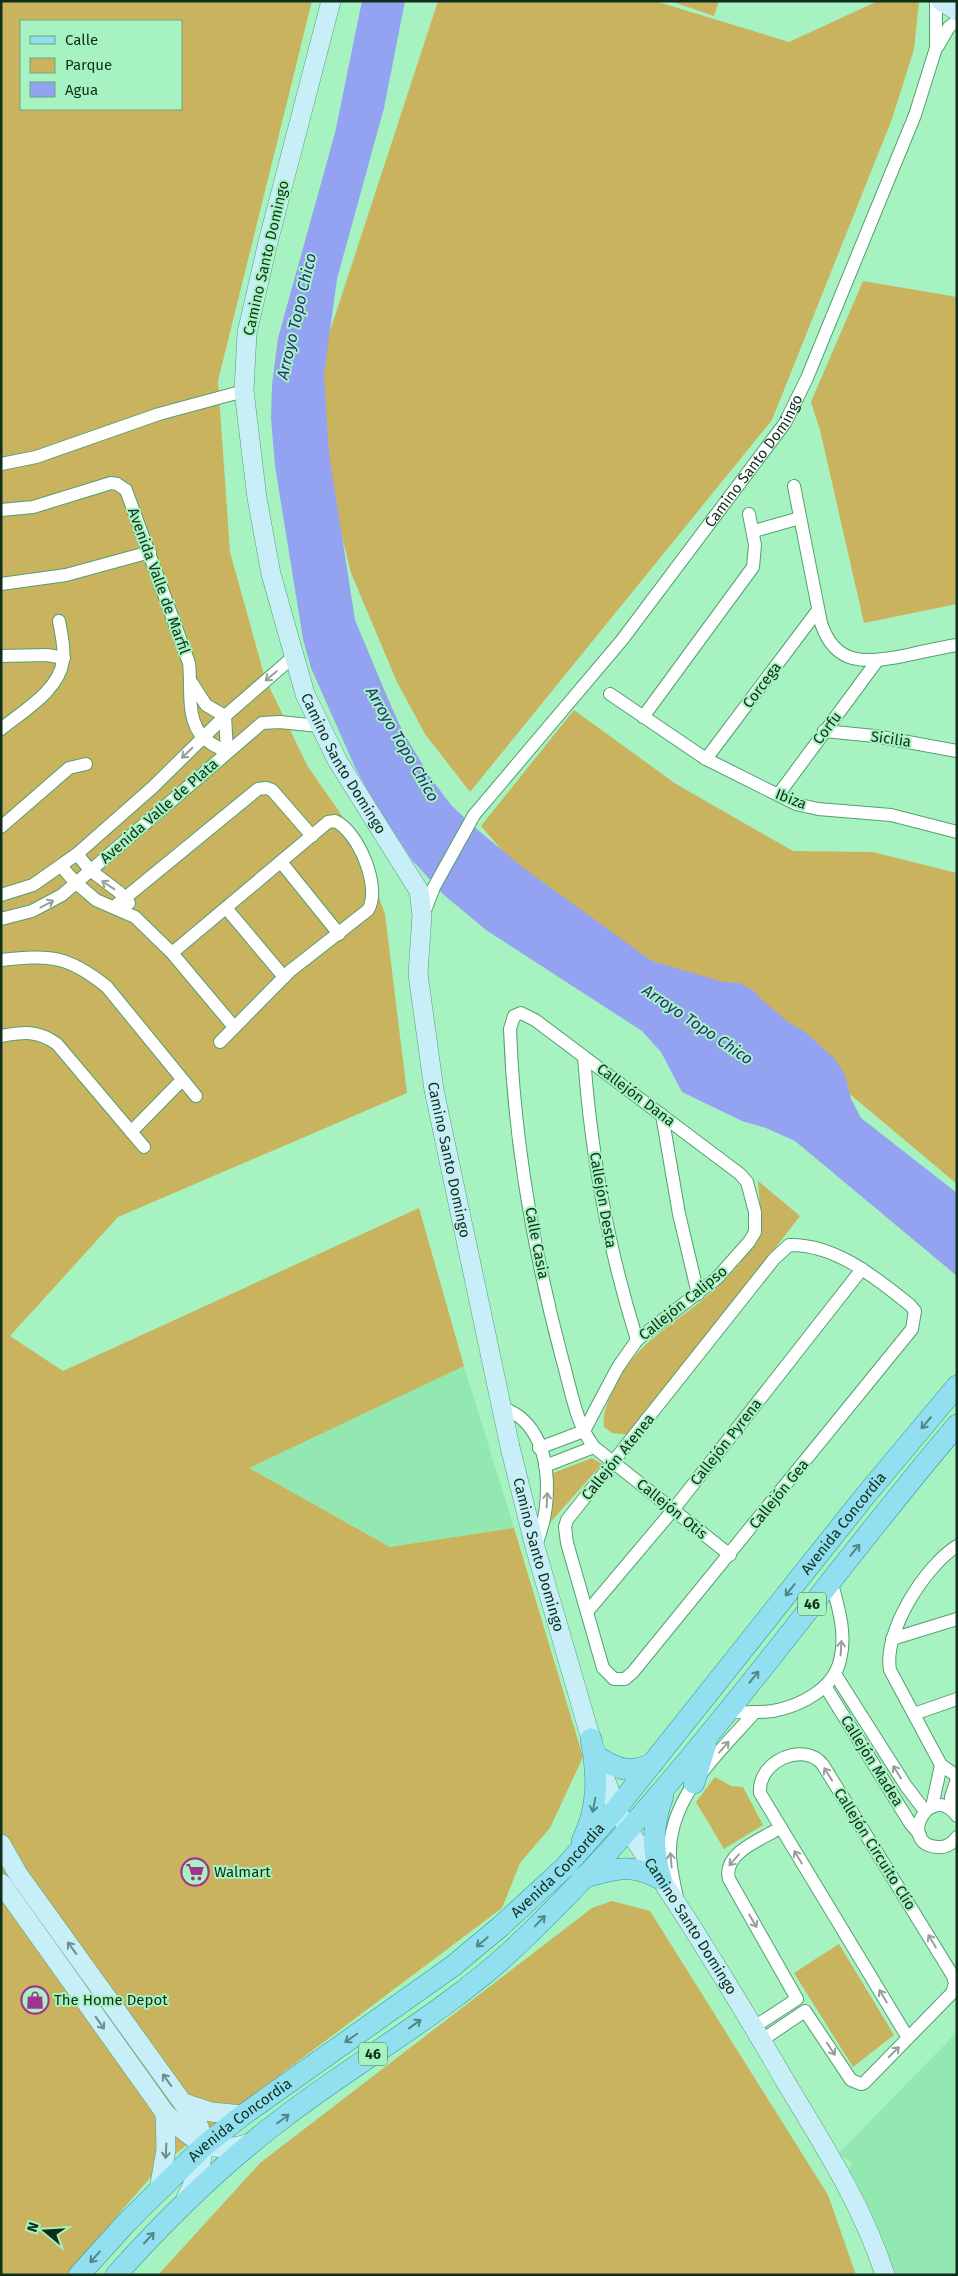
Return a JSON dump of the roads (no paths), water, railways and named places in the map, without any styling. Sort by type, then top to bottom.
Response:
[{"type":"main road","name":"Avenida Concordia","points":[[623,1820],[653,1764],[865,1496],[957,1386]]},
{"type":"main road","name":"Avenida Concordia","points":[[79,2275],[159,2190],[204,2146],[243,2115],[453,1966],[501,1926],[576,1870],[623,1820],[668,1782],[957,1425]]},
{"type":"main road","points":[[694,1783],[710,1732]]},
{"type":"main road","points":[[564,1897],[577,1874],[623,1820],[671,1754],[677,1734]]},
{"type":"main road","points":[[595,1748],[624,1771],[641,1769],[653,1764]]},
{"type":"main road","points":[[595,1748],[597,1777],[594,1809],[576,1870],[628,1867],[646,1870],[661,1879]]},
{"type":"main road","points":[[661,1879],[654,1852],[653,1833],[658,1809],[668,1782]]},
{"type":"main road","name":"Avenida Concordia","points":[[116,2275],[185,2202],[253,2142],[284,2117],[476,1980],[510,1951],[564,1897],[576,1870]]},
{"type":"street","name":"Camino Santo Domingo","points":[[331,1],[255,293],[247,333],[244,391],[250,452],[271,574],[294,657],[319,726],[353,786],[418,891],[422,915],[418,974],[434,1090],[501,1406],[535,1547],[595,1748],[623,1820],[758,2033],[854,2198],[875,2245],[885,2275]]},
{"type":"street","name":"Camino Santo Domingo","points":[[936,1],[936,48]]},
{"type":"street","points":[[941,1],[957,11]]},
{"type":"street","name":"Camino Santo Domingo","points":[[422,915],[434,888],[474,815],[622,640],[785,422],[807,378],[915,115],[936,48],[950,27],[957,21]]},
{"type":"street","points":[[1,464],[36,457],[160,414],[244,391]]},
{"type":"street","name":"Avenida Valle de Marfil","points":[[1,510],[33,507],[111,483],[117,484],[126,490],[189,663],[192,683],[192,714],[203,738]]},
{"type":"street","points":[[794,486],[818,610],[824,633],[835,649],[854,659],[877,661],[957,645]]},
{"type":"street","points":[[643,717],[748,577],[755,558],[754,531],[749,514]]},
{"type":"street","points":[[754,531],[800,518]]},
{"type":"street","points":[[1,584],[66,575],[150,552]]},
{"type":"street","name":"Corcega","points":[[706,759],[818,610]]},
{"type":"street","points":[[1,729],[56,681],[61,672],[64,658],[59,621]]},
{"type":"street","points":[[1,656],[47,654],[64,658]]},
{"type":"street","name":"Avenida Valle de Plata","points":[[1,895],[33,886],[77,854],[153,787],[225,716],[294,657]]},
{"type":"street","name":"Corfu","points":[[778,795],[877,661]]},
{"type":"street","name":"Avenida Valle de Marfil","points":[[192,683],[206,705],[225,716]]},
{"type":"street","name":"Ibiza","points":[[610,694],[706,759],[796,804],[818,809],[890,816],[957,832]]},
{"type":"street","points":[[225,716],[227,752]]},
{"type":"street","name":"Avenida Valle de Plata","points":[[1,918],[32,911],[47,905],[162,810],[262,723],[280,722],[319,726]]},
{"type":"street","name":"Sicilia","points":[[824,731],[875,736],[957,751]]},
{"type":"street","points":[[203,738],[227,752]]},
{"type":"street","points":[[1,827],[69,768],[86,764]]},
{"type":"street","points":[[114,907],[258,788],[272,790],[312,836]]},
{"type":"street","points":[[172,953],[328,822],[336,821],[341,823],[354,837],[367,865],[373,900],[371,906],[284,977],[220,1042]]},
{"type":"street","points":[[77,854],[90,870],[125,898],[134,917]]},
{"type":"street","points":[[280,862],[339,934]]},
{"type":"street","points":[[61,866],[75,882],[96,900],[134,917],[172,953],[234,1027]]},
{"type":"street","points":[[226,908],[284,977]]},
{"type":"street","points":[[1,960],[38,956],[54,958],[73,964],[90,974],[107,987],[196,1096]]},
{"type":"street","name":"Callejón Dana","points":[[521,1013],[535,1020],[730,1166],[747,1182]]},
{"type":"street","name":"Calle Casia","points":[[521,1013],[514,1016],[510,1029],[522,1165],[554,1329],[584,1432],[594,1447],[614,1463]]},
{"type":"street","points":[[1,1036],[35,1032],[46,1035],[57,1044],[144,1147]]},
{"type":"street","name":"Callejón Desta","points":[[584,1057],[590,1130],[606,1226],[619,1284],[637,1340]]},
{"type":"street","points":[[131,1132],[182,1080]]},
{"type":"street","points":[[662,1115],[679,1214],[698,1294]]},
{"type":"street","name":"Callejón Calipso","points":[[584,1432],[618,1367],[637,1340],[661,1319],[698,1294],[739,1256],[754,1232],[755,1212],[747,1182]]},
{"type":"street","name":"Callejón Atenea","points":[[633,1672],[620,1680],[609,1675],[604,1668],[567,1543],[565,1527],[567,1520],[614,1463],[774,1258],[789,1245],[822,1250],[862,1269]]},
{"type":"street","name":"Callejón Gea","points":[[633,1672],[912,1329],[915,1311],[910,1305],[862,1269]]},
{"type":"street","name":"Callejón Pyrena","points":[[587,1612],[673,1510],[862,1269]]},
{"type":"street","points":[[501,1406],[522,1419],[534,1435],[545,1466],[548,1488],[546,1512],[535,1547]]},
{"type":"street","points":[[539,1448],[584,1432]]},
{"type":"street","points":[[545,1466],[594,1447]]},
{"type":"street","name":"Callejón Otis","points":[[614,1463],[730,1555]]},
{"type":"street","points":[[954,1813],[951,1797],[957,1777],[941,1765],[890,1670],[888,1654],[901,1615],[925,1578],[948,1552],[957,1546]]},
{"type":"street","points":[[726,1712],[773,1711],[795,1704],[825,1686],[835,1674],[840,1660],[842,1634],[831,1580]]},
{"type":"street","points":[[892,1639],[957,1619]]},
{"type":"street","name":"Callejón Madea","points":[[835,1674],[906,1786],[928,1809]]},
{"type":"street","name":"Callejón Madea","points":[[825,1686],[910,1824],[928,1845],[941,1848],[956,1842]]},
{"type":"street","points":[[914,1714],[957,1699]]},
{"type":"street","points":[[679,1908],[671,1867],[671,1833],[683,1801],[694,1783],[755,1712]]},
{"type":"street","points":[[868,1753],[880,1746]]},
{"type":"street","name":"Callejón Circuito Clío","points":[[758,2033],[805,2011],[852,2080],[862,2084],[908,2038],[952,1993],[955,1979],[823,1765],[817,1757],[799,1752],[776,1762],[761,1781],[760,1792],[908,2038]]},
{"type":"street","points":[[920,1835],[919,1821],[928,1809],[941,1765]]},
{"type":"street","points":[[928,1809],[942,1806],[954,1813]]},
{"type":"street","points":[[758,2033],[796,1999],[729,1879],[727,1871],[728,1865],[736,1855],[780,1828]]},
{"type":"street","points":[[1,1844],[18,1874],[198,2124],[204,2146],[198,2174],[185,2202]]},
{"type":"street","points":[[1,1883],[165,2113],[191,2138],[204,2146],[234,2148],[253,2142]]},
{"type":"street","points":[[184,2103],[211,2112],[243,2115]]},
{"type":"street","points":[[159,2190],[166,2149],[165,2113]]},
{"type":"water","name":"Arroyo Topo Chico","points":[[362,1],[405,1],[384,108],[337,279],[324,374],[329,453],[355,620],[403,732],[430,777],[451,805],[526,870],[652,961],[723,982],[740,983],[754,991],[788,1022],[805,1032],[835,1059],[845,1075],[851,1099],[861,1118],[957,1193],[957,1276],[795,1141],[766,1128],[742,1121],[682,1092],[661,1052],[642,1031],[486,930],[444,895],[412,860],[372,799],[355,767],[311,668],[303,639],[275,466],[271,418],[272,385],[278,338],[335,133]]},
{"type":"place","name":"Walmart","points":[[195,1872]]},
{"type":"place","name":"The Home Depot","points":[[35,2000]]}]
